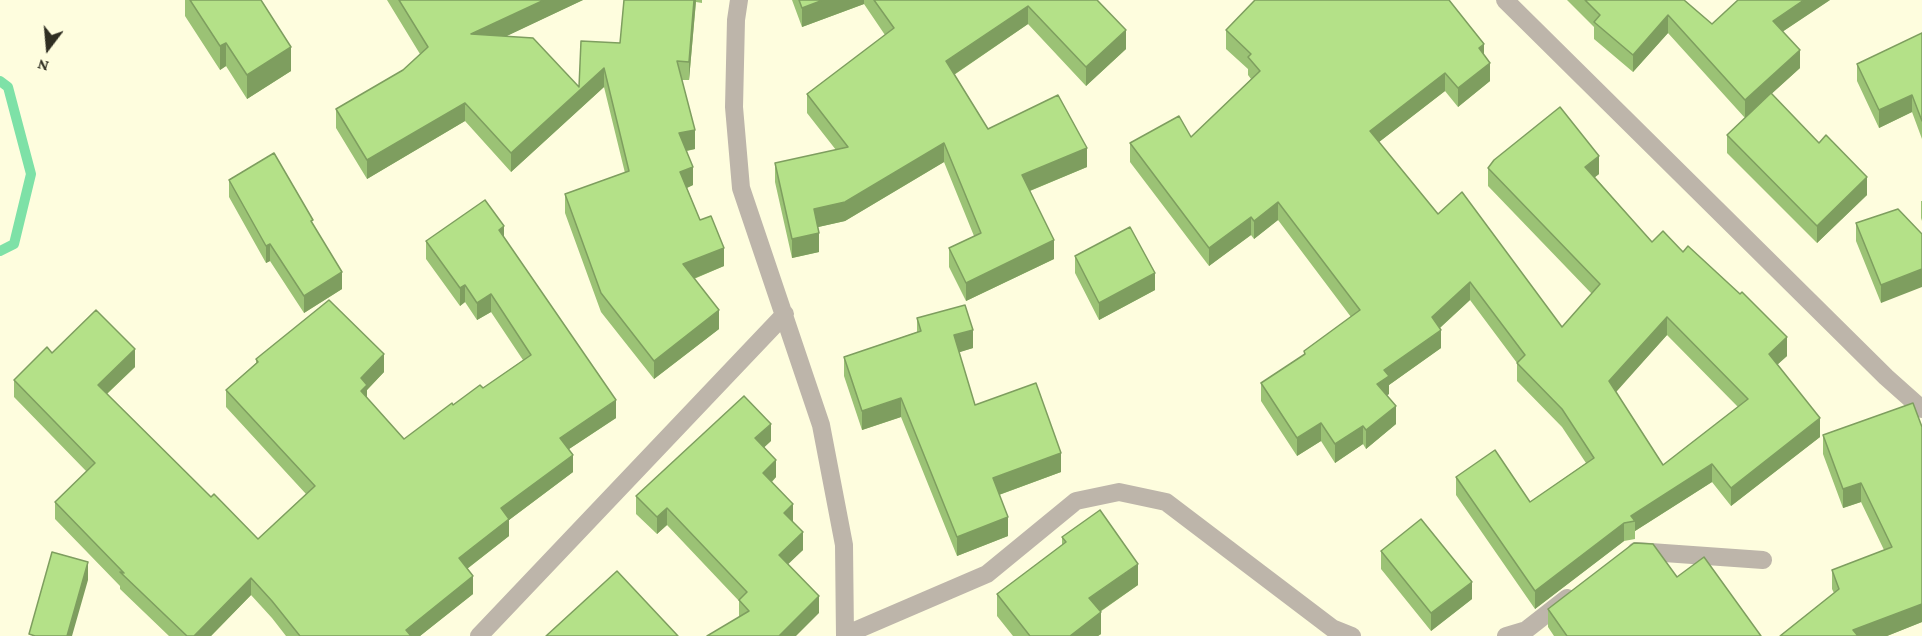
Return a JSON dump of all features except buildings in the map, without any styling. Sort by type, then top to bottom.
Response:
[{"type":"street","points":[[740,0],[736,20],[734,107],[741,188],[821,425],[842,534],[845,636],[987,574],[1076,501],[1119,492],[1166,502],[1332,628],[1352,636]]},
{"type":"street","points":[[1505,0],[1886,377],[1922,409]]},
{"type":"street","points":[[479,636],[785,314]]},
{"type":"street","points":[[1622,557],[1631,550],[1763,560]]},
{"type":"street","points":[[1506,636],[1526,630],[1578,590]]},
{"type":"waterway","points":[[0,81],[8,87],[31,174],[14,244],[0,251]]}]
